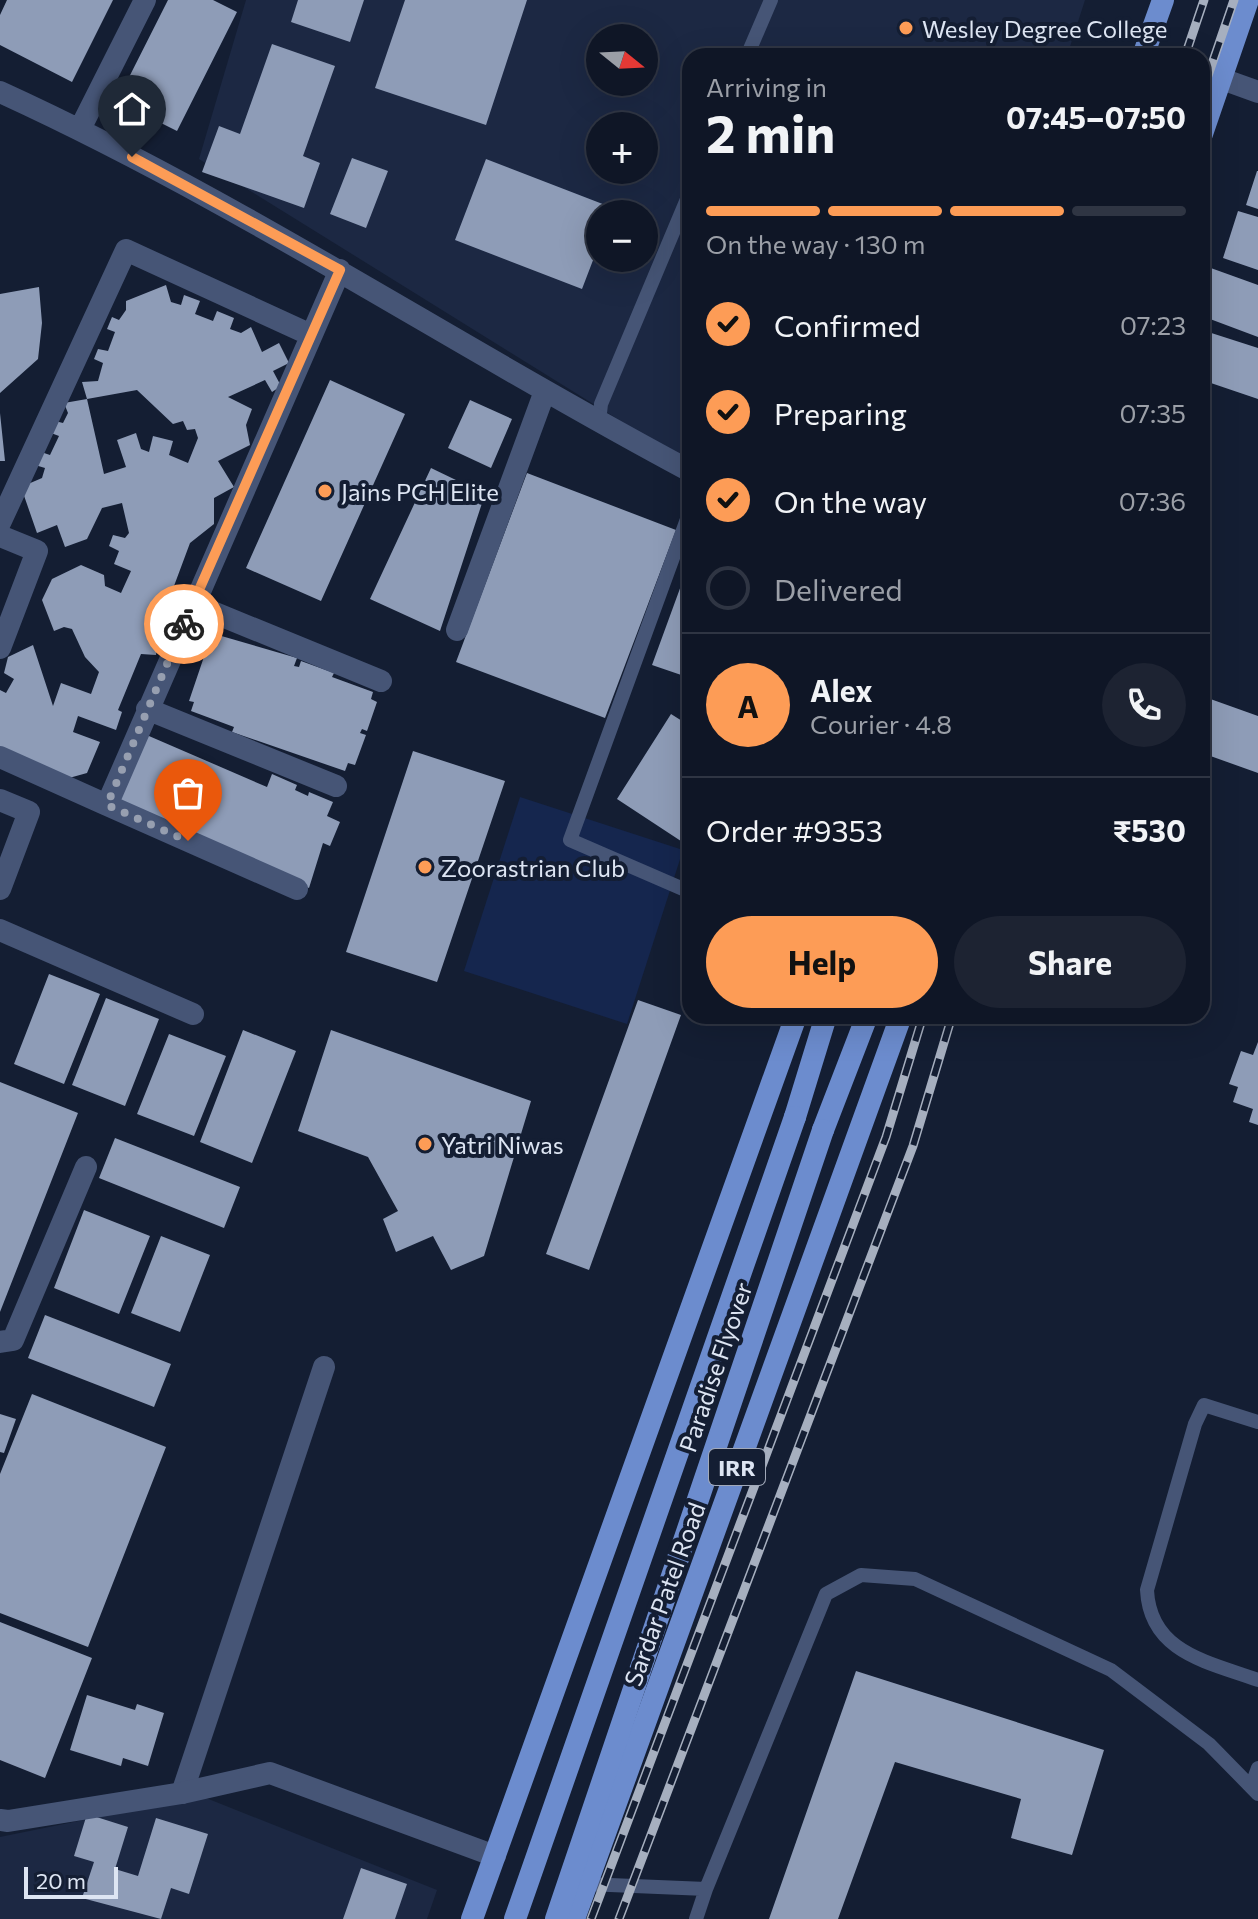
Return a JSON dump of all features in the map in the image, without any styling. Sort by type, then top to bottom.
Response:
[{"type":"main road","points":[[1146,48],[1163,0]]},
{"type":"main road","points":[[1210,112],[1248,0]]},
{"type":"main road","points":[[472,1919],[793,1024]]},
{"type":"main road","name":"Paradise Flyover","points":[[515,1919],[795,1117],[824,1024]]},
{"type":"main road","name":"Paradise Flyover","points":[[556,1919],[823,1130],[864,1024]]},
{"type":"main road","name":"Sardar Patel Road","points":[[574,1919],[898,1024]]},
{"type":"street","points":[[80,129],[145,0]]},
{"type":"street","points":[[1222,79],[1258,92]]},
{"type":"street","points":[[0,92],[80,129],[340,270],[545,391],[682,467]]},
{"type":"street","points":[[0,523],[126,250],[311,335]]},
{"type":"street","points":[[107,805],[340,270]]},
{"type":"street","points":[[457,630],[545,391]]},
{"type":"street","points":[[0,536],[37,551],[0,648]]},
{"type":"street","points":[[193,604],[381,681]]},
{"type":"street","points":[[147,709],[336,786]]},
{"type":"street","points":[[0,757],[297,889]]},
{"type":"street","points":[[0,800],[29,812],[0,889]]},
{"type":"street","points":[[0,930],[193,1014]]},
{"type":"street","points":[[0,1342],[13,1340],[86,1167]]},
{"type":"street","points":[[182,1793],[324,1367]]},
{"type":"street","points":[[0,1820],[182,1793],[270,1773],[495,1856]]},
{"type":"lane","points":[[750,48],[771,0]]},
{"type":"lane","points":[[599,422],[601,404],[682,211]]},
{"type":"lane","points":[[682,533],[570,840],[682,889]]},
{"type":"lane","points":[[1258,1422],[1204,1405],[1195,1424],[1147,1590],[1148,1612],[1166,1640],[1193,1657],[1258,1680]]},
{"type":"lane","points":[[696,1919],[826,1594],[861,1575],[915,1579],[1111,1670],[1209,1744],[1254,1790]]},
{"type":"lane","points":[[1254,1790],[1258,1768]]},
{"type":"lane","points":[[586,1884],[706,1889]]},
{"type":"shaded area","points":[[246,0],[1085,0],[1070,48],[682,48],[682,459],[199,159]]},
{"type":"shaded area","points":[[520,797],[682,850],[627,1024],[464,971]]},
{"type":"shaded area","points":[[201,1796],[437,1890],[427,1919],[0,1919],[0,1837]]},
{"type":"building","points":[[7,0],[113,0],[72,82],[0,45],[0,15]]},
{"type":"building","points":[[168,0],[213,0],[237,12],[177,131],[117,101]]},
{"type":"building","points":[[298,0],[364,0],[350,42],[291,22]]},
{"type":"building","points":[[405,0],[527,0],[486,125],[375,88]]},
{"type":"building","points":[[272,44],[335,66],[303,156],[320,163],[304,208],[202,172],[219,126],[240,134]]},
{"type":"building","points":[[352,158],[388,171],[366,228],[330,214]]},
{"type":"building","points":[[486,159],[592,200],[586,200],[586,272],[589,272],[582,289],[455,240]]},
{"type":"building","points":[[1258,171],[1258,209],[1246,205]]},
{"type":"building","points":[[1238,211],[1258,217],[1258,270],[1223,258]]},
{"type":"building","points":[[1210,268],[1258,285],[1258,337],[1210,319]]},
{"type":"building","points":[[166,285],[171,302],[181,305],[184,295],[200,301],[195,314],[213,321],[217,311],[234,318],[230,329],[241,333],[251,327],[262,352],[279,343],[289,363],[273,371],[281,386],[272,392],[265,380],[228,397],[252,409],[246,425],[250,445],[218,461],[234,487],[214,498],[214,524],[190,543],[174,586],[159,595],[153,606],[161,621],[156,655],[141,654],[118,710],[122,712],[116,730],[78,716],[73,732],[100,742],[87,773],[69,778],[0,749],[0,690],[6,693],[14,679],[4,673],[8,657],[33,645],[53,706],[61,683],[91,694],[99,672],[85,657],[72,629],[64,627],[54,631],[42,600],[52,579],[81,565],[104,575],[105,586],[121,593],[131,571],[114,564],[119,551],[109,546],[113,535],[125,538],[129,533],[122,503],[102,508],[87,539],[65,547],[57,525],[37,533],[21,487],[42,478],[45,468],[35,465],[41,452],[50,455],[59,436],[51,433],[55,421],[63,423],[68,413],[64,403],[87,399],[82,382],[98,381],[103,363],[94,359],[98,349],[108,351],[115,332],[107,329],[112,317],[119,320],[126,310],[126,301]],"holes":[[[137,390],[173,424],[183,421],[187,430],[195,429],[198,438],[188,463],[169,455],[173,441],[153,436],[149,452],[141,449],[136,433],[117,440],[126,467],[104,474],[87,399]]]},
{"type":"building","points":[[39,287],[42,323],[38,359],[0,393],[0,294]]},
{"type":"building","points":[[1210,333],[1258,348],[1258,399],[1210,383]]},
{"type":"building","name":"Jains PCH Elite","points":[[330,380],[405,414],[321,601],[246,568]]},
{"type":"building","points":[[470,400],[512,419],[491,468],[448,448]]},
{"type":"building","points":[[0,413],[5,461],[0,461]]},
{"type":"building","points":[[431,468],[485,494],[440,631],[370,599]]},
{"type":"building","points":[[527,473],[676,530],[605,718],[456,662]]},
{"type":"building","points":[[682,583],[682,675],[652,665]]},
{"type":"building","points":[[218,635],[297,658],[294,666],[299,667],[301,661],[334,673],[332,677],[373,692],[371,699],[377,702],[367,731],[362,729],[360,733],[366,735],[355,765],[348,763],[345,771],[232,732],[234,727],[191,711],[194,702],[189,701],[211,636],[217,638]]},
{"type":"building","points":[[1210,699],[1258,716],[1258,773],[1210,756]]},
{"type":"building","points":[[671,714],[682,721],[682,842],[617,799]]},
{"type":"building","points":[[142,733],[267,787],[272,774],[297,785],[295,790],[308,796],[309,792],[333,802],[327,816],[340,822],[330,846],[323,843],[309,888],[112,802]]},
{"type":"building","name":"Zoorastrian Club","points":[[413,751],[505,781],[437,982],[346,952]]},
{"type":"building","points":[[49,974],[100,994],[64,1084],[14,1064]]},
{"type":"building","points":[[106,998],[159,1019],[125,1106],[72,1085]]},
{"type":"building","points":[[638,1000],[681,1015],[589,1270],[546,1254]]},
{"type":"building","points":[[243,1030],[296,1051],[252,1163],[200,1142]]},
{"type":"building","name":"Yatri Niwas","points":[[331,1030],[531,1101],[484,1256],[451,1270],[433,1236],[396,1252],[383,1219],[398,1211],[368,1157],[298,1131]]},
{"type":"building","points":[[169,1034],[226,1056],[194,1136],[137,1114]]},
{"type":"building","points":[[1258,1042],[1258,1125],[1249,1122],[1253,1109],[1233,1102],[1238,1087],[1229,1084],[1241,1051],[1253,1055]]},
{"type":"building","points":[[0,1082],[78,1113],[0,1312]]},
{"type":"building","points":[[115,1138],[240,1187],[224,1228],[99,1178]]},
{"type":"building","points":[[84,1210],[150,1236],[119,1314],[54,1288]]},
{"type":"building","points":[[161,1236],[210,1255],[180,1332],[131,1313]]},
{"type":"building","points":[[45,1315],[171,1364],[154,1407],[28,1358]]},
{"type":"building","points":[[32,1394],[166,1447],[88,1647],[0,1613],[0,1474]]},
{"type":"building","points":[[0,1414],[16,1419],[4,1453],[0,1452]]},
{"type":"building","points":[[0,1622],[92,1658],[45,1778],[0,1760]]},
{"type":"building","points":[[856,1671],[1104,1750],[1072,1855],[1011,1838],[1021,1799],[895,1762],[838,1919],[769,1919]]},
{"type":"building","points":[[87,1695],[135,1710],[137,1704],[164,1713],[148,1766],[123,1758],[121,1766],[70,1750]]},
{"type":"building","points":[[87,1814],[128,1827],[115,1869],[138,1876],[156,1818],[208,1834],[189,1894],[171,1888],[161,1919],[82,1898],[94,1862],[74,1856]]},
{"type":"building","points":[[361,1868],[407,1884],[395,1919],[343,1919]]},
{"type":"railway","points":[[1188,48],[1204,0]]},
{"type":"railway","points":[[1210,70],[1234,0]]},
{"type":"railway","points":[[591,1919],[886,1137],[921,1024]]},
{"type":"railway","points":[[619,1919],[913,1146],[950,1024]]},
{"type":"way so far","points":[[184,624],[107,805],[188,841]]},
{"type":"place","name":"Wesley Degree College","points":[[906,28]]},
{"type":"place","name":"Jains PCH Elite","points":[[325,491]]},
{"type":"place","name":"Zoorastrian Club","points":[[425,867]]},
{"type":"place","name":"Yatri Niwas","points":[[425,1144]]},
{"type":"route","points":[[132,157],[340,270],[184,624]]}]
